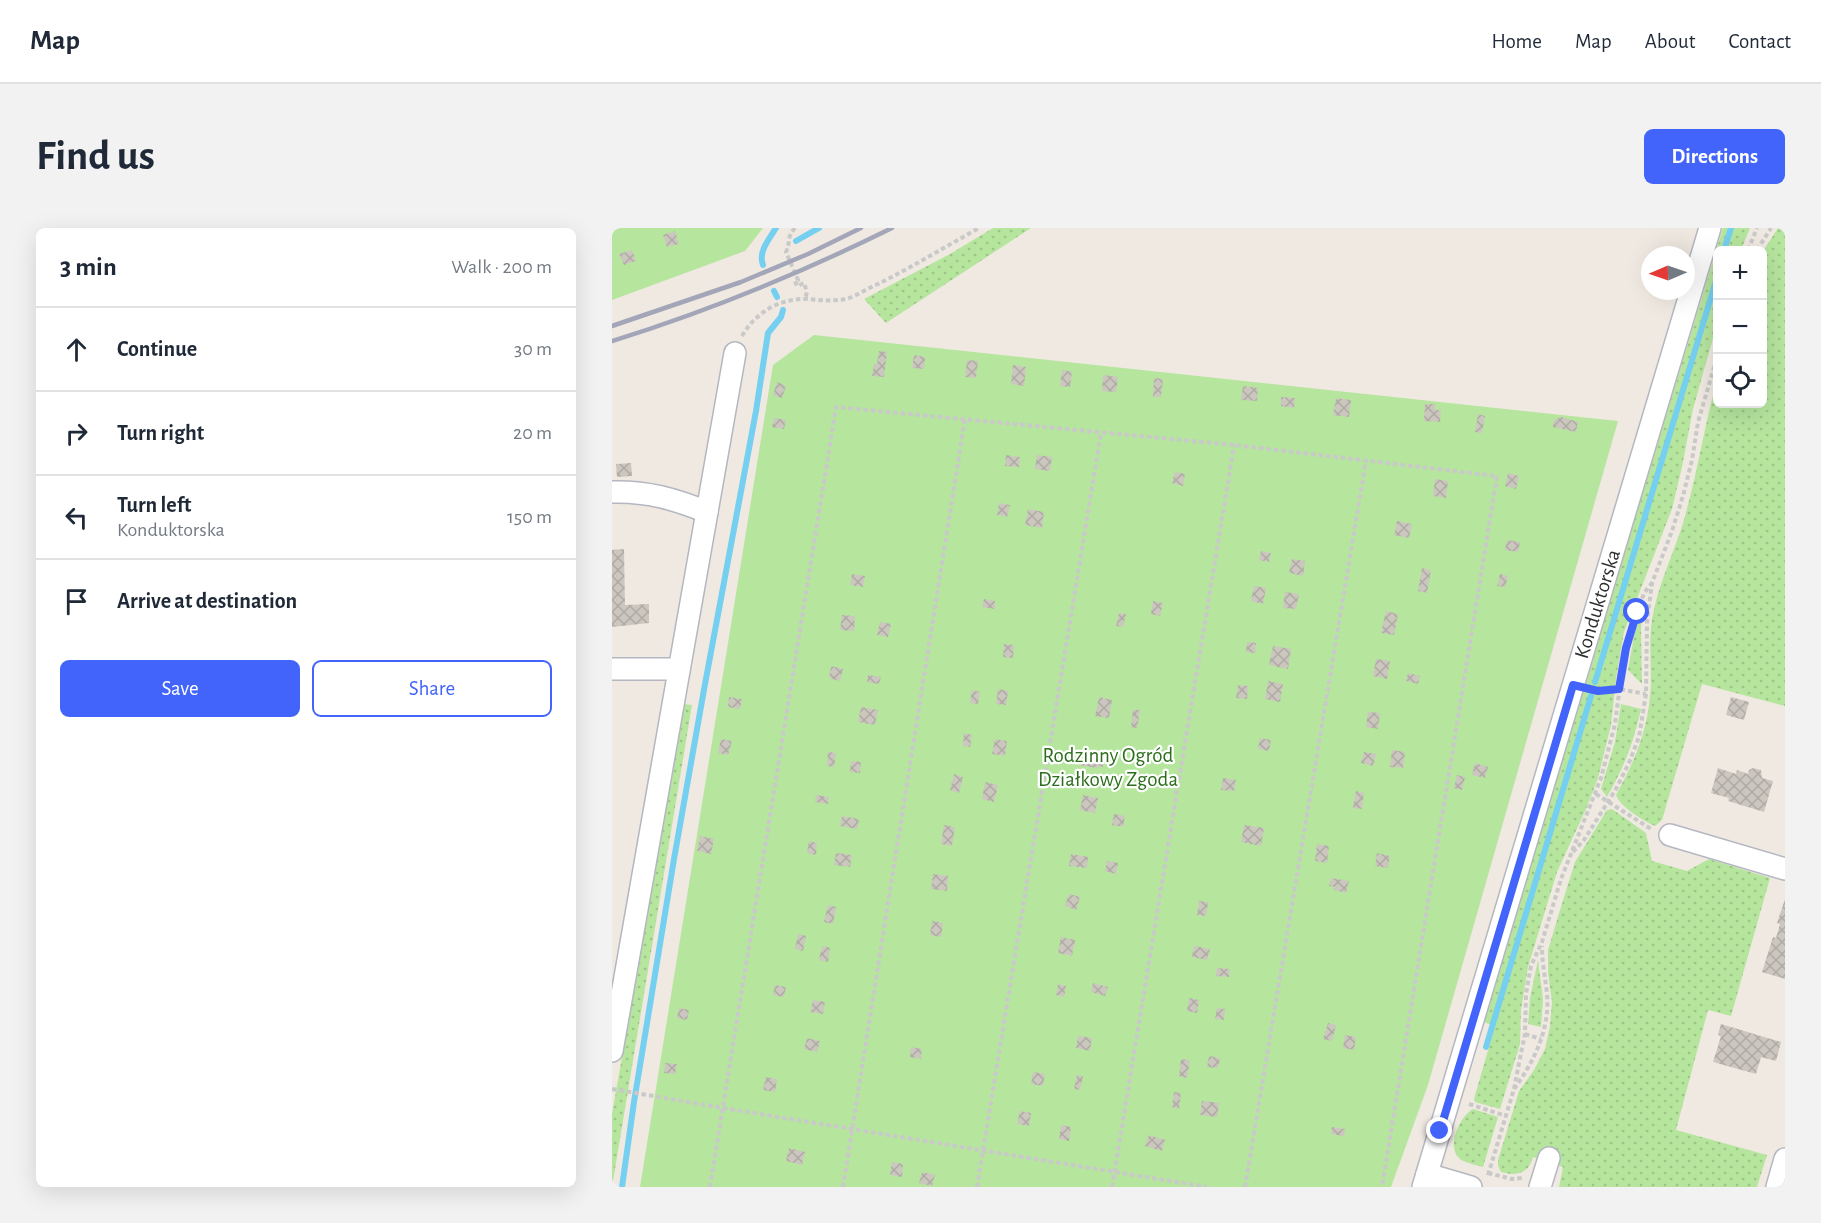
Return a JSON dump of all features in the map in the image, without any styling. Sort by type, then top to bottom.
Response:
[{"type":"street","name":"Konduktorska","points":[[1425,1181],[1710,228]]},
{"type":"street","points":[[612,1051],[615,1016],[735,353]]},
{"type":"street","points":[[612,492],[633,492],[674,499],[707,512]]},
{"type":"street","points":[[612,669],[679,669]]},
{"type":"street","points":[[1670,835],[1785,869]]},
{"type":"street","points":[[1540,1187],[1549,1158]]},
{"type":"street","points":[[1777,1187],[1785,1159]]},
{"type":"street","points":[[1425,1181],[1478,1183]]},
{"type":"path","points":[[795,228],[788,238],[786,252],[798,280],[795,281],[797,286],[804,283],[807,292],[805,299]]},
{"type":"path","points":[[735,353],[749,324],[773,307],[788,300],[828,301],[848,298],[898,274],[979,228]]},
{"type":"path","points":[[1750,246],[1757,228]]},
{"type":"path","points":[[1760,246],[1771,228]]},
{"type":"path","points":[[1573,852],[1584,840],[1609,801],[1629,763],[1639,737],[1646,694],[1647,622],[1652,583],[1683,496],[1698,422],[1713,371]]},
{"type":"path","points":[[710,1187],[836,407],[1234,445],[1497,476],[1382,1187]]},
{"type":"path","points":[[843,1187],[964,418]]},
{"type":"path","points":[[977,1187],[1101,433]]},
{"type":"path","points":[[1112,1187],[1234,445]]},
{"type":"path","points":[[1245,1187],[1366,460]]},
{"type":"path","points":[[1478,1183],[1506,1116],[1514,1089],[1525,1034],[1526,993],[1531,966],[1542,942],[1561,879],[1596,794],[1615,724],[1626,648],[1644,593],[1652,583]]},
{"type":"path","points":[[1573,685],[1598,691],[1619,689],[1646,694]]},
{"type":"path","points":[[1596,794],[1651,830],[1670,835]]},
{"type":"path","points":[[1514,1089],[1534,1058],[1547,1016],[1542,942]]},
{"type":"path","points":[[1525,1034],[1541,1039]]},
{"type":"path","points":[[612,1089],[1207,1187]]},
{"type":"path","points":[[1467,1103],[1506,1116]]},
{"type":"green space","points":[[612,228],[763,228],[745,251],[612,300]]},
{"type":"green space","points":[[993,228],[1031,228],[886,323],[864,299],[950,254]]},
{"type":"green space","points":[[1723,228],[1750,228],[1743,246],[1718,246]]},
{"type":"green space","points":[[1778,228],[1785,228],[1785,706],[1702,684],[1662,820],[1655,826],[1627,809],[1616,795],[1630,768],[1645,728],[1650,699],[1652,619],[1658,594],[1688,505],[1713,396],[1713,408],[1767,408],[1766,246]]},
{"type":"green space","points":[[1713,261],[1713,338],[1693,409],[1672,509],[1624,632],[1611,725],[1598,778],[1557,872],[1528,967],[1521,1010],[1520,1044],[1500,1109],[1475,1102],[1474,1099],[1495,1026],[1481,1021]]},
{"type":"green space","name":"Rodzinny Ogród Działkowy Zgoda","points":[[814,335],[1618,421],[1428,1085],[1391,1187],[640,1187],[773,365]]},
{"type":"green space","points":[[1645,602],[1641,627],[1642,684],[1628,670],[1634,636]]},
{"type":"green space","points":[[684,704],[692,705],[612,1187],[612,1114]]},
{"type":"green space","points":[[1621,704],[1641,709],[1628,754],[1607,797],[1601,789],[1615,742]]},
{"type":"green space","points":[[1612,809],[1646,833],[1652,861],[1687,871],[1709,859],[1770,878],[1731,1016],[1708,1010],[1676,1130],[1767,1155],[1757,1187],[1559,1187],[1563,1167],[1533,1157],[1528,1168],[1521,1173],[1501,1172],[1498,1166],[1519,1091],[1545,1049],[1552,1002],[1548,950],[1575,862],[1607,810]]},
{"type":"green space","points":[[1538,960],[1543,999],[1541,1027],[1528,1024],[1530,998]]},
{"type":"green space","points":[[1473,1109],[1498,1117],[1483,1167],[1460,1159],[1454,1147],[1459,1125]]},
{"type":"building","points":[[675,231],[679,244],[667,247],[663,235]]},
{"type":"building","points":[[632,250],[636,261],[624,265],[619,254]]},
{"type":"building","points":[[879,351],[887,352],[884,377],[872,376]]},
{"type":"building","points":[[914,355],[925,357],[924,369],[912,368]]},
{"type":"building","points":[[967,360],[978,361],[976,378],[965,377]]},
{"type":"building","points":[[1013,365],[1026,367],[1024,386],[1011,384]]},
{"type":"building","points":[[1062,370],[1072,372],[1070,387],[1060,386]]},
{"type":"building","points":[[1103,375],[1118,377],[1116,392],[1102,391]]},
{"type":"building","points":[[1154,378],[1163,379],[1161,397],[1153,397]]},
{"type":"building","points":[[777,382],[786,386],[782,398],[773,395]]},
{"type":"building","points":[[1243,386],[1258,388],[1257,401],[1241,400]]},
{"type":"building","points":[[1281,397],[1295,398],[1294,408],[1281,406]]},
{"type":"building","points":[[1336,398],[1351,400],[1349,417],[1333,415]]},
{"type":"building","points":[[1425,404],[1435,404],[1435,410],[1441,410],[1440,422],[1424,421]]},
{"type":"building","points":[[1478,414],[1485,416],[1482,433],[1475,432]]},
{"type":"building","points":[[1561,417],[1578,422],[1576,432],[1553,427],[1554,420]]},
{"type":"building","points":[[774,418],[786,420],[784,429],[772,427]]},
{"type":"building","points":[[1006,455],[1020,457],[1019,467],[1005,466]]},
{"type":"building","points":[[1037,455],[1052,457],[1050,471],[1035,469]]},
{"type":"building","points":[[631,463],[632,476],[617,477],[616,464]]},
{"type":"building","points":[[1175,472],[1185,474],[1183,486],[1172,483]]},
{"type":"building","points":[[1508,473],[1519,476],[1516,489],[1505,486]]},
{"type":"building","points":[[1435,479],[1448,481],[1446,498],[1433,496]]},
{"type":"building","points":[[999,503],[1010,505],[1007,517],[997,515]]},
{"type":"building","points":[[1028,509],[1044,512],[1042,528],[1025,525]]},
{"type":"building","points":[[1397,521],[1412,524],[1409,538],[1394,535]]},
{"type":"building","points":[[1507,540],[1520,542],[1518,552],[1505,550]]},
{"type":"building","points":[[624,549],[625,605],[649,604],[649,623],[612,627],[612,550]]},
{"type":"building","points":[[1261,551],[1271,553],[1269,562],[1259,560]]},
{"type":"building","points":[[1292,559],[1305,561],[1303,576],[1289,573]]},
{"type":"building","points":[[1422,568],[1431,570],[1427,593],[1418,591]]},
{"type":"building","points":[[852,574],[865,576],[863,587],[850,585]]},
{"type":"building","points":[[1500,574],[1508,576],[1505,587],[1497,586]]},
{"type":"building","points":[[1254,586],[1266,588],[1263,604],[1251,601]]},
{"type":"building","points":[[1285,592],[1299,594],[1296,609],[1283,608]]},
{"type":"building","points":[[984,599],[995,601],[995,609],[982,607]]},
{"type":"building","points":[[1153,601],[1163,603],[1160,616],[1151,614]]},
{"type":"building","points":[[1386,611],[1398,614],[1394,635],[1381,633]]},
{"type":"building","points":[[1119,613],[1126,614],[1123,627],[1116,626]]},
{"type":"building","points":[[842,615],[855,616],[854,631],[840,630]]},
{"type":"building","points":[[880,622],[891,624],[888,637],[877,635]]},
{"type":"building","points":[[1247,642],[1256,643],[1255,653],[1246,652]]},
{"type":"building","points":[[1004,644],[1014,645],[1013,658],[1003,657]]},
{"type":"building","points":[[1273,646],[1291,649],[1288,669],[1269,665]]},
{"type":"building","points":[[1376,659],[1390,661],[1387,679],[1373,676]]},
{"type":"building","points":[[831,666],[843,669],[840,681],[829,678]]},
{"type":"building","points":[[1408,673],[1420,676],[1418,684],[1406,681]]},
{"type":"building","points":[[868,675],[881,677],[879,684],[867,682]]},
{"type":"building","points":[[1268,681],[1283,684],[1280,702],[1265,699]]},
{"type":"building","points":[[1238,685],[1248,686],[1247,699],[1236,698]]},
{"type":"building","points":[[998,689],[1008,691],[1006,705],[996,704]]},
{"type":"building","points":[[972,690],[980,692],[978,704],[970,703]]},
{"type":"building","points":[[729,697],[742,699],[740,709],[728,707]]},
{"type":"building","points":[[1099,697],[1112,700],[1109,718],[1095,716]]},
{"type":"building","points":[[1731,697],[1749,702],[1744,720],[1726,715]]},
{"type":"building","points":[[861,707],[878,710],[875,725],[858,722]]},
{"type":"building","points":[[1133,710],[1140,710],[1137,728],[1131,727]]},
{"type":"building","points":[[1368,712],[1380,713],[1378,729],[1366,727]]},
{"type":"building","points":[[964,733],[972,735],[970,747],[963,746]]},
{"type":"building","points":[[1260,738],[1271,740],[1269,751],[1258,749]]},
{"type":"building","points":[[721,739],[732,741],[728,755],[718,753]]},
{"type":"building","points":[[995,739],[1007,741],[1005,756],[992,754]]},
{"type":"building","points":[[1392,750],[1405,752],[1403,768],[1390,767]]},
{"type":"building","points":[[1081,751],[1105,755],[1103,767],[1079,765]]},
{"type":"building","points":[[828,752],[836,753],[834,767],[827,766]]},
{"type":"building","points":[[1364,752],[1376,754],[1373,766],[1361,763]]},
{"type":"building","points":[[851,761],[861,762],[860,773],[850,772]]},
{"type":"building","points":[[1475,763],[1488,767],[1485,778],[1472,775]]},
{"type":"building","points":[[1718,768],[1736,774],[1737,770],[1748,774],[1753,768],[1761,770],[1762,778],[1773,781],[1764,812],[1711,793]]},
{"type":"building","points":[[954,774],[963,777],[959,793],[950,790]]},
{"type":"building","points":[[1457,775],[1465,777],[1462,790],[1454,788]]},
{"type":"building","points":[[1223,778],[1236,780],[1234,791],[1221,790]]},
{"type":"building","points":[[985,782],[998,785],[994,802],[982,799]]},
{"type":"building","points":[[1356,791],[1364,793],[1362,809],[1353,808]]},
{"type":"building","points":[[816,795],[829,797],[828,804],[815,802]]},
{"type":"building","points":[[1083,795],[1098,798],[1095,813],[1080,810]]},
{"type":"building","points":[[1114,814],[1125,816],[1123,827],[1112,825]]},
{"type":"building","points":[[842,816],[859,819],[857,829],[840,826]]},
{"type":"building","points":[[944,825],[955,827],[952,846],[941,844]]},
{"type":"building","points":[[1244,825],[1264,828],[1261,846],[1241,842]]},
{"type":"building","points":[[700,836],[714,839],[711,854],[697,851]]},
{"type":"building","points":[[809,841],[817,843],[816,855],[807,853]]},
{"type":"building","points":[[1317,844],[1329,846],[1327,863],[1315,861]]},
{"type":"building","points":[[836,853],[852,855],[850,867],[834,865]]},
{"type":"building","points":[[1377,853],[1390,856],[1388,868],[1375,866]]},
{"type":"building","points":[[1071,854],[1088,857],[1087,868],[1069,866]]},
{"type":"building","points":[[1107,861],[1118,863],[1116,874],[1105,871]]},
{"type":"building","points":[[933,874],[948,876],[947,891],[931,889]]},
{"type":"building","points":[[1331,878],[1349,881],[1346,893],[1329,886]]},
{"type":"building","points":[[1069,894],[1080,897],[1076,910],[1065,906]]},
{"type":"building","points":[[1785,899],[1785,979],[1762,972],[1773,937],[1776,938],[1780,924],[1777,923]]},
{"type":"building","points":[[1199,901],[1208,902],[1206,916],[1197,915]]},
{"type":"building","points":[[828,905],[836,907],[833,924],[824,922]]},
{"type":"building","points":[[932,921],[943,923],[941,937],[930,935]]},
{"type":"building","points":[[798,934],[806,936],[803,951],[795,949]]},
{"type":"building","points":[[1061,937],[1075,940],[1072,956],[1058,953]]},
{"type":"building","points":[[822,946],[830,948],[828,962],[819,960]]},
{"type":"building","points":[[1194,946],[1210,949],[1207,960],[1192,957]]},
{"type":"building","points":[[1217,968],[1230,969],[1229,977],[1216,976]]},
{"type":"building","points":[[1093,983],[1108,987],[1105,996],[1091,992]]},
{"type":"building","points":[[1058,984],[1066,986],[1064,997],[1056,995]]},
{"type":"building","points":[[775,985],[786,987],[784,997],[773,995]]},
{"type":"building","points":[[1189,998],[1199,1000],[1197,1013],[1187,1011]]},
{"type":"building","points":[[813,1000],[825,1002],[823,1014],[810,1012]]},
{"type":"building","points":[[679,1008],[689,1010],[687,1020],[677,1018]]},
{"type":"building","points":[[1217,1008],[1225,1009],[1224,1020],[1215,1019]]},
{"type":"building","points":[[1328,1023],[1336,1025],[1332,1041],[1323,1039]]},
{"type":"building","points":[[1721,1024],[1781,1042],[1776,1061],[1761,1057],[1756,1074],[1713,1062],[1721,1036],[1718,1035]]},
{"type":"building","points":[[1345,1035],[1356,1037],[1354,1050],[1343,1048]]},
{"type":"building","points":[[1078,1036],[1092,1038],[1090,1051],[1076,1048]]},
{"type":"building","points":[[807,1038],[820,1041],[817,1052],[804,1049]]},
{"type":"building","points":[[911,1047],[922,1049],[921,1059],[910,1057]]},
{"type":"building","points":[[1209,1056],[1220,1058],[1218,1068],[1207,1067]]},
{"type":"building","points":[[1181,1059],[1190,1060],[1187,1078],[1179,1076]]},
{"type":"building","points":[[665,1063],[677,1064],[675,1074],[664,1073]]},
{"type":"building","points":[[1033,1072],[1045,1074],[1043,1086],[1031,1084]]},
{"type":"building","points":[[1077,1075],[1083,1076],[1080,1090],[1074,1089]]},
{"type":"building","points":[[766,1077],[777,1079],[775,1092],[763,1090]]},
{"type":"building","points":[[1174,1092],[1181,1093],[1179,1109],[1172,1107]]},
{"type":"building","points":[[1202,1101],[1219,1103],[1217,1117],[1200,1115]]},
{"type":"building","points":[[1020,1111],[1031,1113],[1029,1126],[1017,1124]]},
{"type":"building","points":[[1061,1125],[1071,1127],[1069,1141],[1059,1139]]},
{"type":"building","points":[[1332,1127],[1345,1129],[1344,1136],[1331,1134]]},
{"type":"building","points":[[1149,1135],[1165,1140],[1162,1151],[1145,1146]]},
{"type":"building","points":[[789,1148],[805,1152],[802,1165],[786,1161]]},
{"type":"building","points":[[892,1162],[903,1164],[902,1177],[890,1175]]},
{"type":"building","points":[[922,1172],[935,1175],[932,1186],[919,1183]]},
{"type":"waterway","points":[[763,265],[763,250],[776,228]]},
{"type":"waterway","points":[[796,241],[819,228]]},
{"type":"waterway","points":[[1725,246],[1731,228]]},
{"type":"waterway","points":[[774,291],[777,297]]},
{"type":"waterway","points":[[1595,682],[1713,291]]},
{"type":"waterway","points":[[622,1187],[674,859],[756,411],[768,333],[781,317],[783,310]]},
{"type":"waterway","points":[[1486,1047],[1591,696]]},
{"type":"railway","points":[[612,326],[741,282],[808,254],[861,228]]},
{"type":"railway","points":[[612,341],[754,290],[892,228]]},
{"type":"route","points":[[1440,1131],[1573,685],[1598,691],[1619,689],[1626,648],[1637,612]]}]
